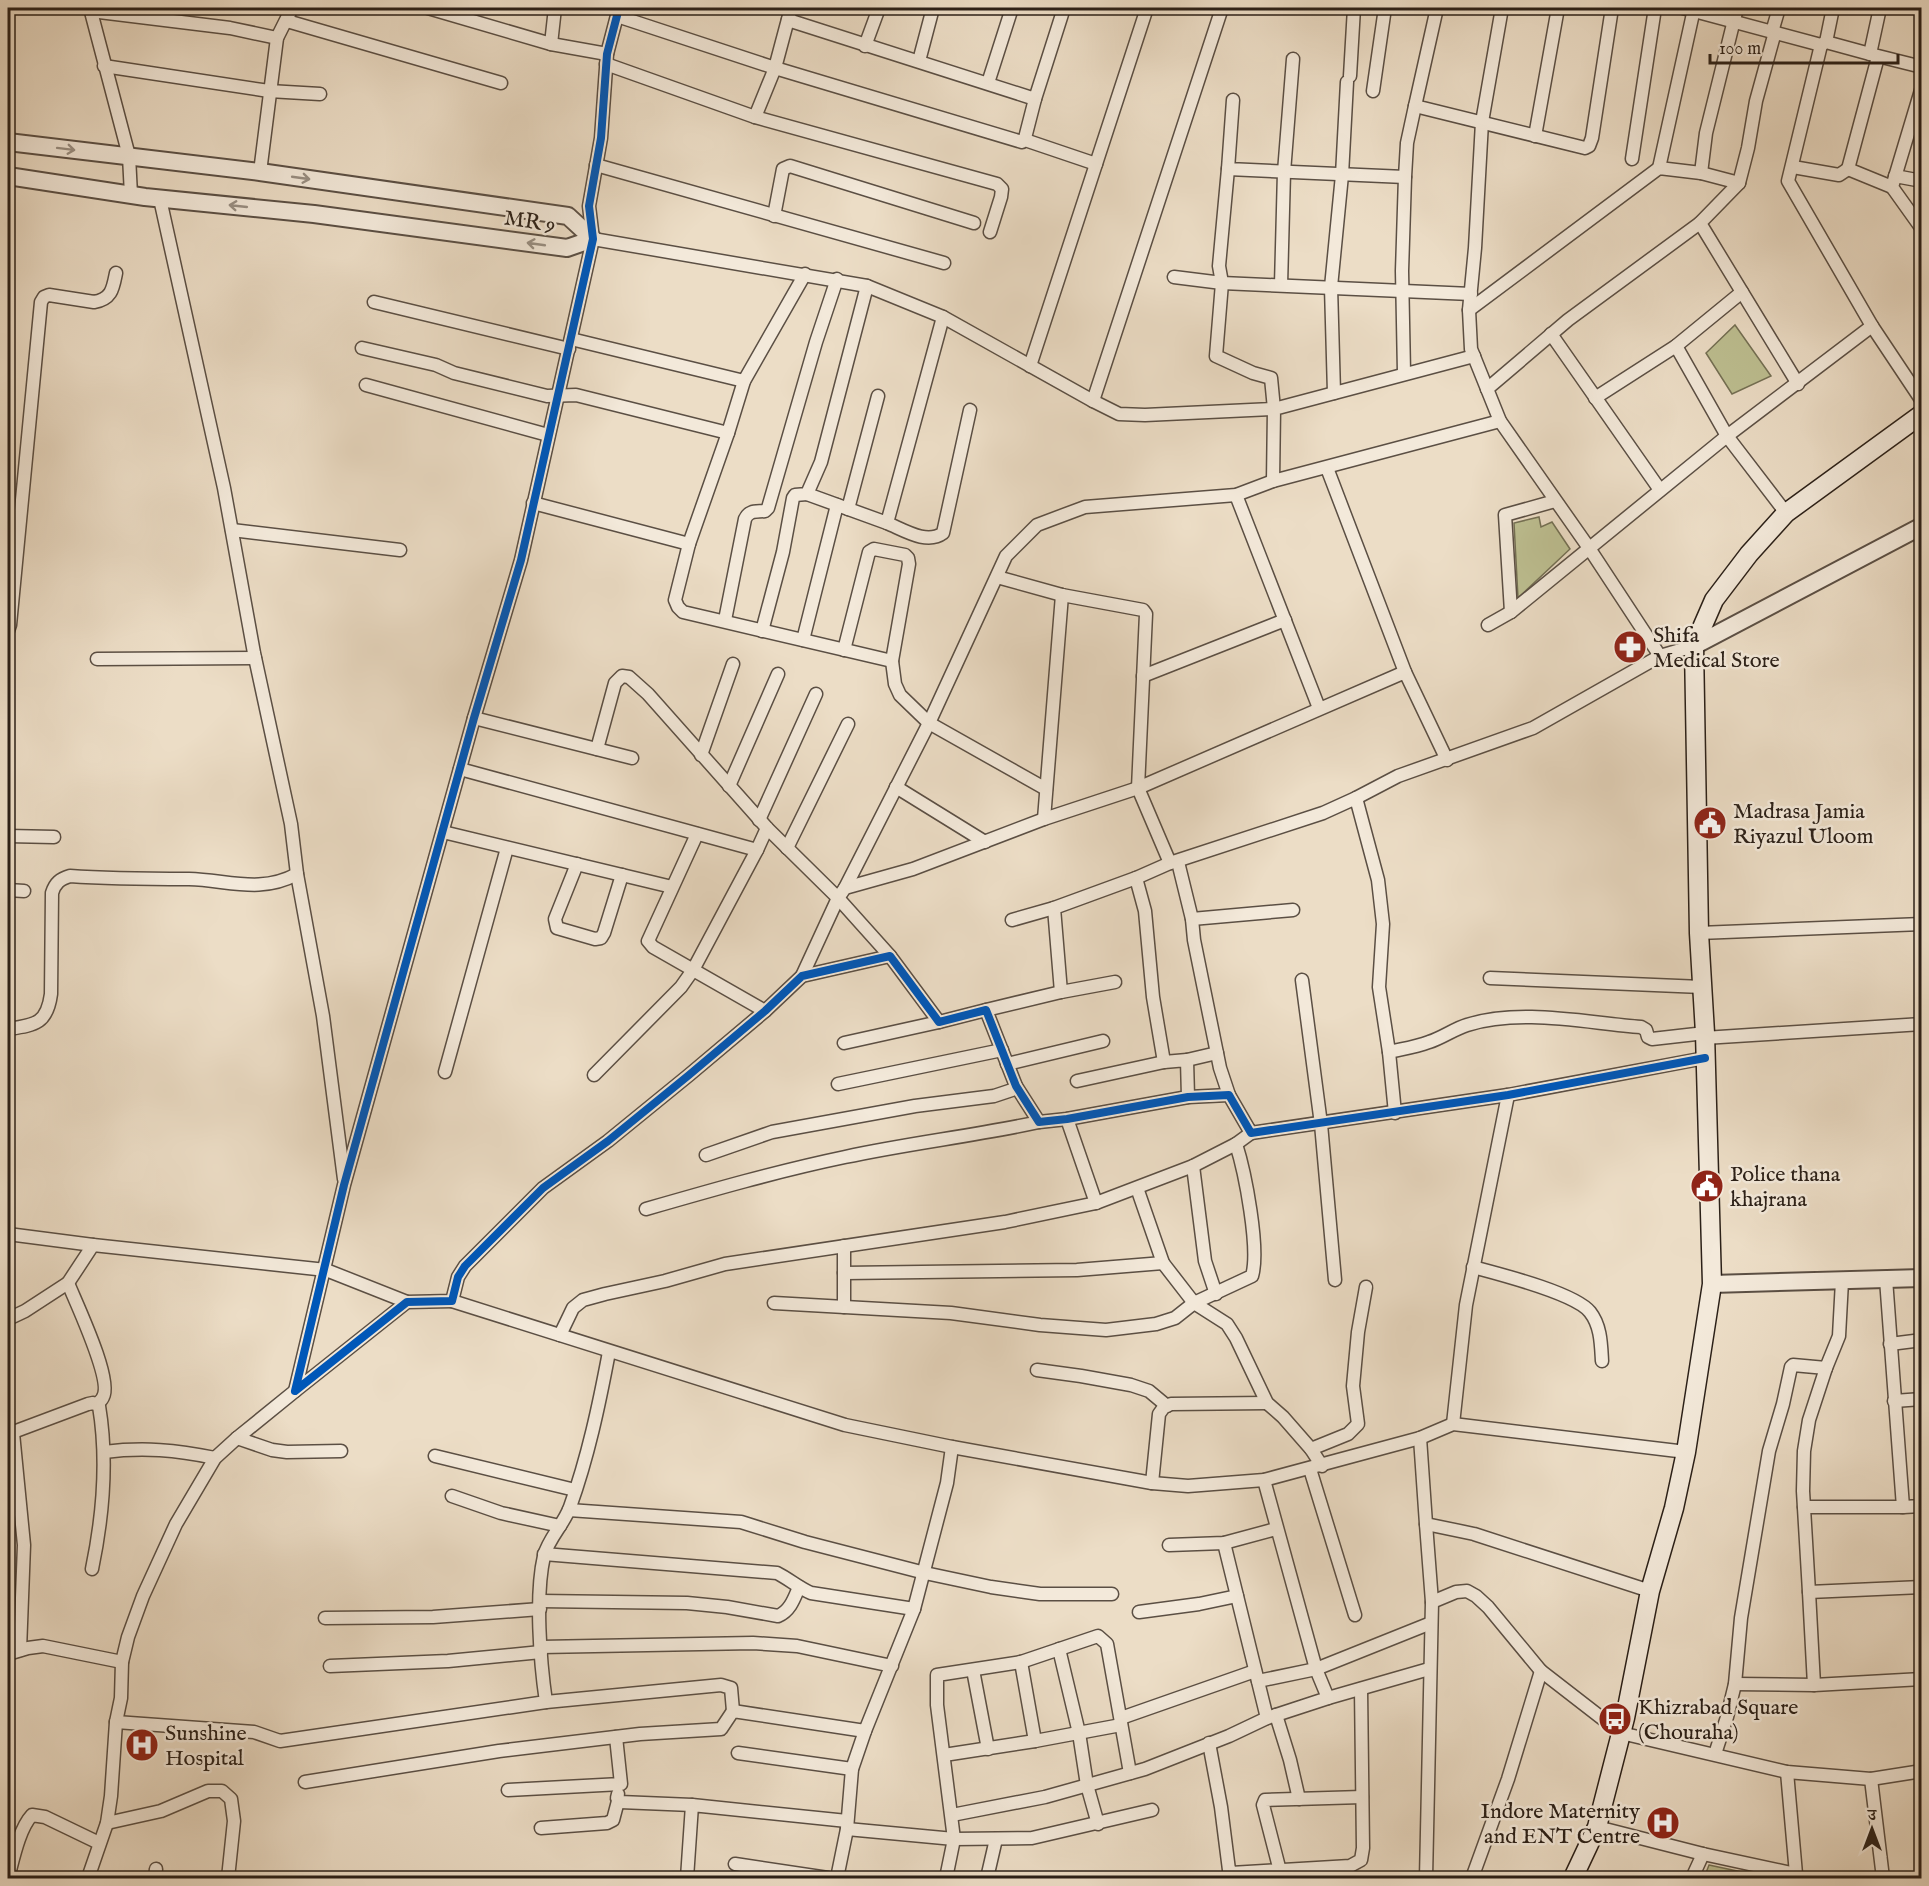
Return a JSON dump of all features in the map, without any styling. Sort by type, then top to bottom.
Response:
[{"type":"main road","points":[[1573,1878],[1597,1827],[1621,1733],[1650,1591],[1674,1508],[1686,1452],[1712,1284],[1699,933],[1694,646],[1714,600],[1749,554],[1786,513],[1922,414]]},
{"type":"street","points":[[260,172],[277,38],[292,8]]},
{"type":"street","points":[[428,8],[606,59],[755,117],[997,184],[1002,189],[1002,196],[990,232]]},
{"type":"street","points":[[551,44],[555,8]]},
{"type":"street","points":[[866,46],[879,8]]},
{"type":"street","points":[[919,61],[933,8]]},
{"type":"street","points":[[988,83],[1012,8]]},
{"type":"street","points":[[1025,140],[1035,99],[1064,8]]},
{"type":"street","points":[[1030,366],[1147,8]]},
{"type":"street","points":[[1092,401],[1222,8]]},
{"type":"street","points":[[1334,393],[1331,287],[1354,8]]},
{"type":"street","points":[[1373,91],[1385,8]]},
{"type":"street","points":[[1404,373],[1402,291],[1407,143],[1437,8]]},
{"type":"street","points":[[1502,8],[1482,122],[1469,338],[1500,421],[1589,548],[1660,656]]},
{"type":"street","points":[[1535,136],[1558,8]]},
{"type":"street","points":[[1415,106],[1585,148],[1589,146],[1612,8]]},
{"type":"street","points":[[1632,159],[1655,8]]},
{"type":"street","points":[[1469,310],[1659,168],[1688,8],[1735,14],[1774,32],[1922,67]]},
{"type":"street","points":[[1487,389],[1551,334],[1700,224],[1739,183],[1748,148],[1755,101],[1779,8]]},
{"type":"street","points":[[1833,8],[1788,181],[1872,326],[1922,401]]},
{"type":"street","points":[[1793,167],[1839,175],[1848,169],[1874,56],[1880,8]]},
{"type":"street","points":[[131,195],[129,156],[90,9],[230,28],[277,38]]},
{"type":"street","points":[[755,117],[775,68],[789,11],[866,46],[1035,99]]},
{"type":"street","points":[[295,1391],[326,1269],[344,1185],[474,718],[515,580],[593,239],[589,206],[601,138],[606,59],[618,12],[775,68],[900,104],[1007,139],[1020,142],[1025,140],[1096,164]]},
{"type":"street","points":[[1701,173],[1706,133],[1735,14]]},
{"type":"street","points":[[287,21],[501,83]]},
{"type":"street","points":[[1281,285],[1284,172],[1293,59]]},
{"type":"street","points":[[104,66],[269,91],[320,94]]},
{"type":"street","points":[[1922,87],[1894,182],[1922,229]]},
{"type":"street","points":[[1233,100],[1220,266],[1222,283],[1216,356],[1253,373],[1271,378],[1274,409],[1273,481]]},
{"type":"street","name":"MR 9","points":[[8,142],[260,172],[568,216],[593,239],[567,248],[314,214],[160,199],[8,176]]},
{"type":"street","points":[[596,165],[944,263]]},
{"type":"street","points":[[774,216],[783,169],[790,166],[974,223]]},
{"type":"street","points":[[1659,168],[1701,173],[1739,183]]},
{"type":"street","points":[[1228,169],[1405,177]]},
{"type":"street","points":[[1848,169],[1894,182],[1922,181]]},
{"type":"street","points":[[160,199],[291,824],[297,874],[323,1016],[344,1185]]},
{"type":"street","points":[[1700,224],[1798,384]]},
{"type":"street","points":[[593,239],[867,285],[943,317],[1119,414],[1145,415],[1274,409],[1474,356]]},
{"type":"street","points":[[8,631],[41,302],[44,297],[49,296],[94,302],[102,300],[108,297],[112,290],[116,273]]},
{"type":"street","points":[[806,274],[744,381],[689,544],[675,600],[683,612],[892,661]]},
{"type":"street","points":[[1174,277],[1222,283],[1471,294]]},
{"type":"street","points":[[725,621],[745,519],[751,512],[765,511],[768,508],[816,342],[837,279]]},
{"type":"street","points":[[807,494],[821,462],[867,285]]},
{"type":"street","points":[[1595,398],[1676,346],[1742,292]]},
{"type":"street","points":[[374,302],[744,381]]},
{"type":"street","points":[[887,523],[943,317]]},
{"type":"street","points":[[1488,625],[1511,612],[1727,436],[1872,326]]},
{"type":"street","points":[[1551,334],[1660,490]]},
{"type":"street","points":[[1676,346],[1727,436],[1786,513]]},
{"type":"street","points":[[362,348],[428,363],[454,373],[547,396],[576,395],[728,433]]},
{"type":"street","points":[[366,385],[548,435]]},
{"type":"street","points":[[803,640],[878,396]]},
{"type":"street","points":[[762,632],[783,552],[793,498],[798,494],[807,494],[921,537],[937,537],[943,532],[970,410]]},
{"type":"street","points":[[452,1301],[458,1277],[465,1266],[543,1188],[608,1141],[765,1011],[802,976],[841,893],[929,723],[1006,556],[1037,525],[1085,507],[1236,495],[1273,481],[1500,421]]},
{"type":"street","points":[[1327,468],[1405,672],[1447,760]]},
{"type":"street","points":[[1236,495],[1319,708]]},
{"type":"street","points":[[1511,612],[1505,515],[1555,501]]},
{"type":"street","points":[[533,503],[689,544]]},
{"type":"street","points":[[1012,920],[1054,908],[1174,862],[1323,813],[1398,777],[1533,728],[1660,656],[1694,646],[1922,526]]},
{"type":"street","points":[[231,530],[400,550]]},
{"type":"street","points":[[844,650],[869,552],[874,549],[905,555],[909,564],[892,661],[895,684],[900,695],[929,723],[1046,789]]},
{"type":"street","points":[[997,577],[1062,595],[1143,610],[1146,617],[1138,788],[1174,862],[1192,919],[1194,940],[1217,1053],[1229,1095],[1251,1133]]},
{"type":"street","points":[[1044,819],[1062,595]]},
{"type":"street","points":[[1143,676],[1284,620]]},
{"type":"street","points":[[97,660],[255,658]]},
{"type":"street","points":[[701,755],[733,664]]},
{"type":"street","points":[[841,893],[913,869],[1044,819],[1138,788],[1405,672]]},
{"type":"street","points":[[729,786],[778,674]]},
{"type":"street","points":[[597,749],[615,683],[622,676],[629,676],[648,694],[763,824],[787,848],[841,893],[939,1022]]},
{"type":"street","points":[[594,1075],[681,987],[693,970],[757,850],[763,824],[816,694]]},
{"type":"street","points":[[474,718],[632,758]]},
{"type":"street","points":[[787,848],[848,724]]},
{"type":"street","points":[[460,770],[757,850]]},
{"type":"street","points":[[896,788],[985,842]]},
{"type":"street","points":[[1356,798],[1378,880],[1383,924],[1379,987],[1395,1113]]},
{"type":"street","points":[[443,832],[672,887]]},
{"type":"street","points":[[697,834],[648,941],[650,946],[765,1011]]},
{"type":"street","points":[[8,836],[54,837]]},
{"type":"street","points":[[445,1072],[507,848]]},
{"type":"street","points":[[577,864],[555,924],[557,928],[595,939],[601,938],[604,933],[622,875]]},
{"type":"street","points":[[8,1029],[26,1026],[40,1020],[49,1010],[52,893],[54,886],[62,879],[70,876],[193,879],[249,886],[287,879],[297,874]]},
{"type":"street","points":[[1136,878],[1145,911],[1154,997],[1164,1062]]},
{"type":"street","points":[[8,890],[24,891]]},
{"type":"street","points":[[1054,908],[1060,992]]},
{"type":"street","points":[[1192,919],[1293,910]]},
{"type":"street","points":[[1699,933],[1922,924]]},
{"type":"street","points":[[802,976],[890,956]]},
{"type":"street","points":[[1490,978],[1702,987]]},
{"type":"street","points":[[1302,980],[1321,1124],[1335,1280]]},
{"type":"street","points":[[844,1043],[1060,992],[1115,982]]},
{"type":"street","points":[[986,1010],[1016,1086],[1039,1122]]},
{"type":"street","points":[[1389,1052],[1428,1043],[1466,1025],[1503,1018],[1552,1018],[1602,1025],[1641,1027],[1652,1039],[1922,1024]]},
{"type":"street","points":[[1007,1064],[1103,1041]]},
{"type":"street","points":[[838,1084],[1002,1050]]},
{"type":"street","points":[[1077,1081],[1217,1053]]},
{"type":"street","points":[[560,1335],[573,1308],[583,1300],[725,1264],[1005,1222],[1096,1203],[1193,1166],[1236,1144],[1251,1133],[1508,1095],[1704,1058]]},
{"type":"street","points":[[1187,1060],[1188,1097]]},
{"type":"street","points":[[706,1155],[772,1132],[868,1114],[994,1096],[1012,1090],[1016,1086]]},
{"type":"street","points":[[646,1209],[738,1182],[940,1138],[980,1134],[1188,1097],[1229,1095]]},
{"type":"street","points":[[1453,1424],[1466,1305],[1508,1095]]},
{"type":"street","points":[[1067,1119],[1096,1203]]},
{"type":"street","points":[[774,1303],[951,1314],[1040,1325],[1106,1330],[1156,1324],[1175,1318],[1194,1303],[1252,1276],[1256,1264],[1244,1167],[1236,1144]]},
{"type":"street","points":[[1193,1166],[1205,1262],[1216,1294]]},
{"type":"street","points":[[1137,1188],[1163,1263],[1194,1303],[1227,1324],[1267,1403],[1283,1417],[1311,1449],[1354,1615]]},
{"type":"street","points":[[8,1234],[326,1269],[407,1302],[452,1301],[845,1425],[1152,1483],[1188,1486],[1264,1480],[1420,1438],[1453,1424],[1686,1452]]},
{"type":"street","points":[[8,1319],[25,1311],[68,1283],[93,1245]]},
{"type":"street","points":[[844,1246],[844,1307]]},
{"type":"street","points":[[844,1274],[1077,1270],[1163,1263]]},
{"type":"street","points":[[1473,1267],[1541,1286],[1589,1310],[1598,1325],[1602,1361]]},
{"type":"street","points":[[1712,1284],[1922,1278]]},
{"type":"street","points":[[1886,1279],[1903,1507]]},
{"type":"street","points":[[1814,1685],[1804,1508],[1804,1451],[1809,1420],[1839,1336],[1842,1281]]},
{"type":"street","points":[[20,1650],[24,1545],[10,1433],[88,1404],[97,1404],[104,1397],[103,1376],[68,1283]]},
{"type":"street","points":[[1311,1449],[1348,1434],[1358,1424],[1353,1386],[1358,1332],[1366,1287]]},
{"type":"street","points":[[88,1878],[107,1823],[116,1722],[121,1698],[122,1662],[128,1637],[143,1596],[176,1524],[215,1458],[407,1302]]},
{"type":"street","points":[[1890,1344],[1922,1341]]},
{"type":"street","points":[[546,1702],[540,1605],[544,1554],[569,1510],[592,1439],[609,1352]]},
{"type":"street","points":[[1715,1754],[1735,1684],[1741,1618],[1769,1451],[1791,1367],[1799,1365],[1826,1368]]},
{"type":"street","points":[[1036,1370],[1131,1385],[1149,1391],[1167,1406]]},
{"type":"street","points":[[1894,1401],[1922,1399]]},
{"type":"street","points":[[1152,1483],[1159,1414],[1167,1406],[1171,1404],[1267,1403]]},
{"type":"street","points":[[92,1569],[100,1526],[104,1452],[100,1409],[97,1404]]},
{"type":"street","points":[[237,1438],[262,1448],[280,1451],[341,1451]]},
{"type":"street","points":[[1420,1438],[1432,1602],[1426,1878]]},
{"type":"street","points":[[837,1878],[847,1825],[852,1769],[914,1609],[947,1483],[952,1447]]},
{"type":"street","points":[[104,1452],[157,1449],[215,1458]]},
{"type":"street","points":[[435,1456],[575,1490]]},
{"type":"street","points":[[1264,1480],[1316,1669],[1328,1698]]},
{"type":"street","points":[[452,1496],[501,1513],[560,1526]]},
{"type":"street","points":[[1804,1508],[1922,1506]]},
{"type":"street","points":[[569,1510],[741,1522],[805,1542],[925,1573],[991,1587],[1040,1593],[1112,1593]]},
{"type":"street","points":[[1426,1524],[1474,1534],[1650,1591]]},
{"type":"street","points":[[1169,1545],[1224,1543],[1276,1529]]},
{"type":"street","points":[[1224,1543],[1256,1676],[1290,1760],[1299,1799]]},
{"type":"street","points":[[544,1554],[777,1573],[811,1593],[914,1609]]},
{"type":"street","points":[[325,1618],[433,1617],[540,1605],[687,1604],[727,1607],[778,1616],[785,1614],[798,1587]]},
{"type":"street","points":[[1809,1592],[1922,1587]]},
{"type":"street","points":[[1432,1602],[1456,1592],[1467,1591],[1476,1596],[1488,1607],[1541,1671],[1621,1733],[1787,1772],[1870,1779],[1922,1772]]},
{"type":"street","points":[[1139,1612],[1200,1604],[1237,1596]]},
{"type":"street","points":[[944,1755],[1079,1733],[1121,1722],[1256,1676],[1316,1669],[1431,1623]]},
{"type":"street","points":[[946,1878],[954,1839],[937,1705],[937,1675],[1021,1662],[1098,1636],[1107,1644],[1130,1773]]},
{"type":"street","points":[[330,1666],[448,1660],[541,1649],[753,1643],[797,1646],[892,1666]]},
{"type":"street","points":[[8,1654],[43,1646],[122,1662]]},
{"type":"street","points":[[1059,1649],[1079,1733],[1087,1785],[1098,1824]]},
{"type":"street","points":[[1021,1662],[1035,1741]]},
{"type":"street","points":[[952,1815],[1045,1797],[1130,1773],[1271,1717],[1429,1669]]},
{"type":"street","points":[[973,1670],[988,1749]]},
{"type":"street","points":[[1472,1878],[1508,1779],[1541,1671]]},
{"type":"street","points":[[1735,1684],[1814,1685],[1922,1679]]},
{"type":"street","points":[[116,1722],[254,1732],[280,1741],[546,1702],[721,1685],[731,1688],[733,1711],[721,1729],[616,1737],[499,1751],[305,1782]]},
{"type":"street","points":[[1209,1743],[1221,1807],[1228,1870],[1231,1873],[1350,1866],[1361,1860],[1363,1848],[1361,1689]]},
{"type":"street","points":[[733,1711],[865,1731]]},
{"type":"street","points":[[541,1828],[607,1823],[613,1820],[621,1784],[616,1737]]},
{"type":"street","points":[[738,1753],[852,1769]]},
{"type":"street","points":[[1597,1827],[1796,1876],[1787,1772]]},
{"type":"street","points":[[1870,1779],[1883,1878]]},
{"type":"street","points":[[508,1790],[621,1784]]},
{"type":"street","points":[[107,1823],[161,1811],[208,1791],[222,1791],[231,1799],[234,1821],[228,1878]]},
{"type":"street","points":[[1280,1871],[1263,1802],[1265,1800],[1362,1797]]},
{"type":"street","points":[[618,1801],[692,1805],[954,1839],[1032,1838],[1152,1810]]},
{"type":"street","points":[[687,1878],[692,1805]]},
{"type":"street","points":[[8,1878],[11,1853],[30,1818],[35,1814],[99,1844]]},
{"type":"street","points":[[987,1878],[996,1839]]},
{"type":"street","points":[[1692,1878],[1703,1854]]},
{"type":"street","points":[[735,1864],[828,1878]]},
{"type":"green space","points":[[1735,325],[1771,376],[1732,394],[1706,353]]},
{"type":"green space","points":[[1539,517],[1541,527],[1552,522],[1570,549],[1518,598],[1514,523]]},
{"type":"green space","points":[[1709,1865],[1770,1878],[1704,1878]]},
{"type":"cycle path","points":[[619,8],[607,54],[601,138],[589,206],[593,239],[521,560],[474,718],[344,1185],[295,1391],[407,1302],[452,1301],[458,1277],[465,1266],[543,1188],[608,1141],[689,1075],[765,1011],[802,976],[890,956],[939,1022],[986,1010],[1016,1086],[1039,1122],[1188,1097],[1229,1095],[1251,1133],[1508,1095],[1705,1058]]},
{"type":"place","name":"Shifa Medical Store","points":[[1630,647]]},
{"type":"place","name":"Madrasa Jamia Riyazul Uloom","points":[[1710,823]]},
{"type":"place","name":"Police thana khajrana","points":[[1707,1186]]},
{"type":"place","name":"Khizrabad Square (Chouraha)","points":[[1615,1719]]},
{"type":"place","name":"Sunshine Hospital","points":[[142,1745]]},
{"type":"place","name":"Indore Maternity and ENT Centre","points":[[1663,1823]]}]
